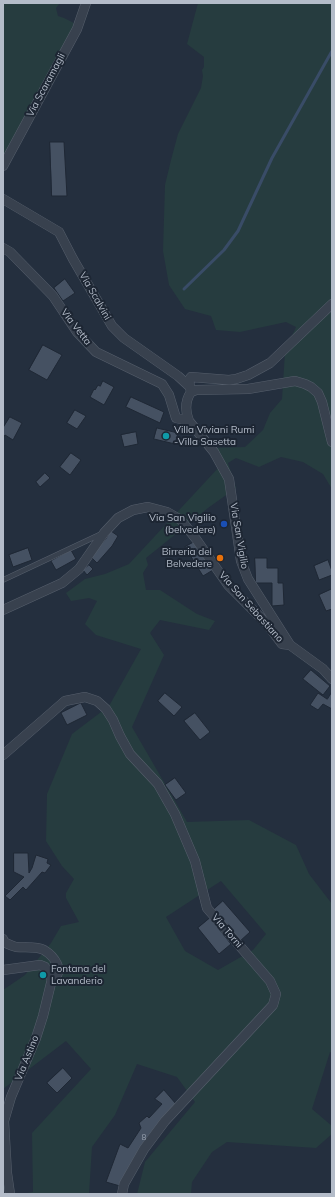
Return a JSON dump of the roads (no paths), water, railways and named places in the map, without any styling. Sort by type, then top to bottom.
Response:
[{"type":"street","name":"Via Scaramagli","points":[[3,166],[77,29],[86,3]]},
{"type":"street","name":"Via Scalvini","points":[[3,199],[59,232],[72,258],[112,326],[124,338],[178,376],[190,389]]},
{"type":"street","name":"Via Vetta","points":[[3,248],[10,252],[52,296],[77,332],[96,352],[162,384],[169,395],[176,418],[189,421]]},
{"type":"street","points":[[189,421],[186,404],[190,389],[189,380],[191,377],[229,380],[236,379],[270,364],[332,304]]},
{"type":"street","points":[[190,389],[248,389],[295,381],[311,386],[318,394],[322,402],[332,442]]},
{"type":"street","name":"Via San Vigilio","points":[[189,421],[214,452],[229,479],[241,561],[248,579],[290,645],[323,669],[332,679]]},
{"type":"street","name":"Via San Sebastiano","points":[[3,610],[62,583],[79,569],[104,533],[118,518],[133,510],[148,508],[166,512],[181,520],[228,585],[267,624],[282,644],[290,645]]},
{"type":"street","name":"Via Torni","points":[[3,755],[65,701],[84,697],[97,701],[106,709],[113,720],[130,754],[158,784],[175,814],[194,861],[207,908],[270,981],[276,994],[273,1005],[165,1121],[144,1149],[124,1184],[122,1194]]},
{"type":"street","name":"Via Astino","points":[[3,939],[4,942],[15,947],[29,947],[44,950],[56,962],[59,972],[57,977],[52,979],[36,1038],[11,1097],[4,1121],[7,1173],[10,1194]]},
{"type":"street","points":[[3,970],[38,965],[45,966],[52,979]]},
{"type":"lane","name":"Via San Sebastiano","points":[[3,580],[104,533]]},
{"type":"waterway","points":[[184,289],[224,250],[238,231],[272,158],[332,51]]},
{"type":"place","name":"Villa Viviani Rumi -Villa Sasetta","points":[[166,436]]},
{"type":"place","name":"Via San Vigilio (belvedere)","points":[[224,524]]},
{"type":"place","name":"Birreria del Belvedere","points":[[220,558]]},
{"type":"place","name":"Fontana del Lavanderio","points":[[43,975]]}]
